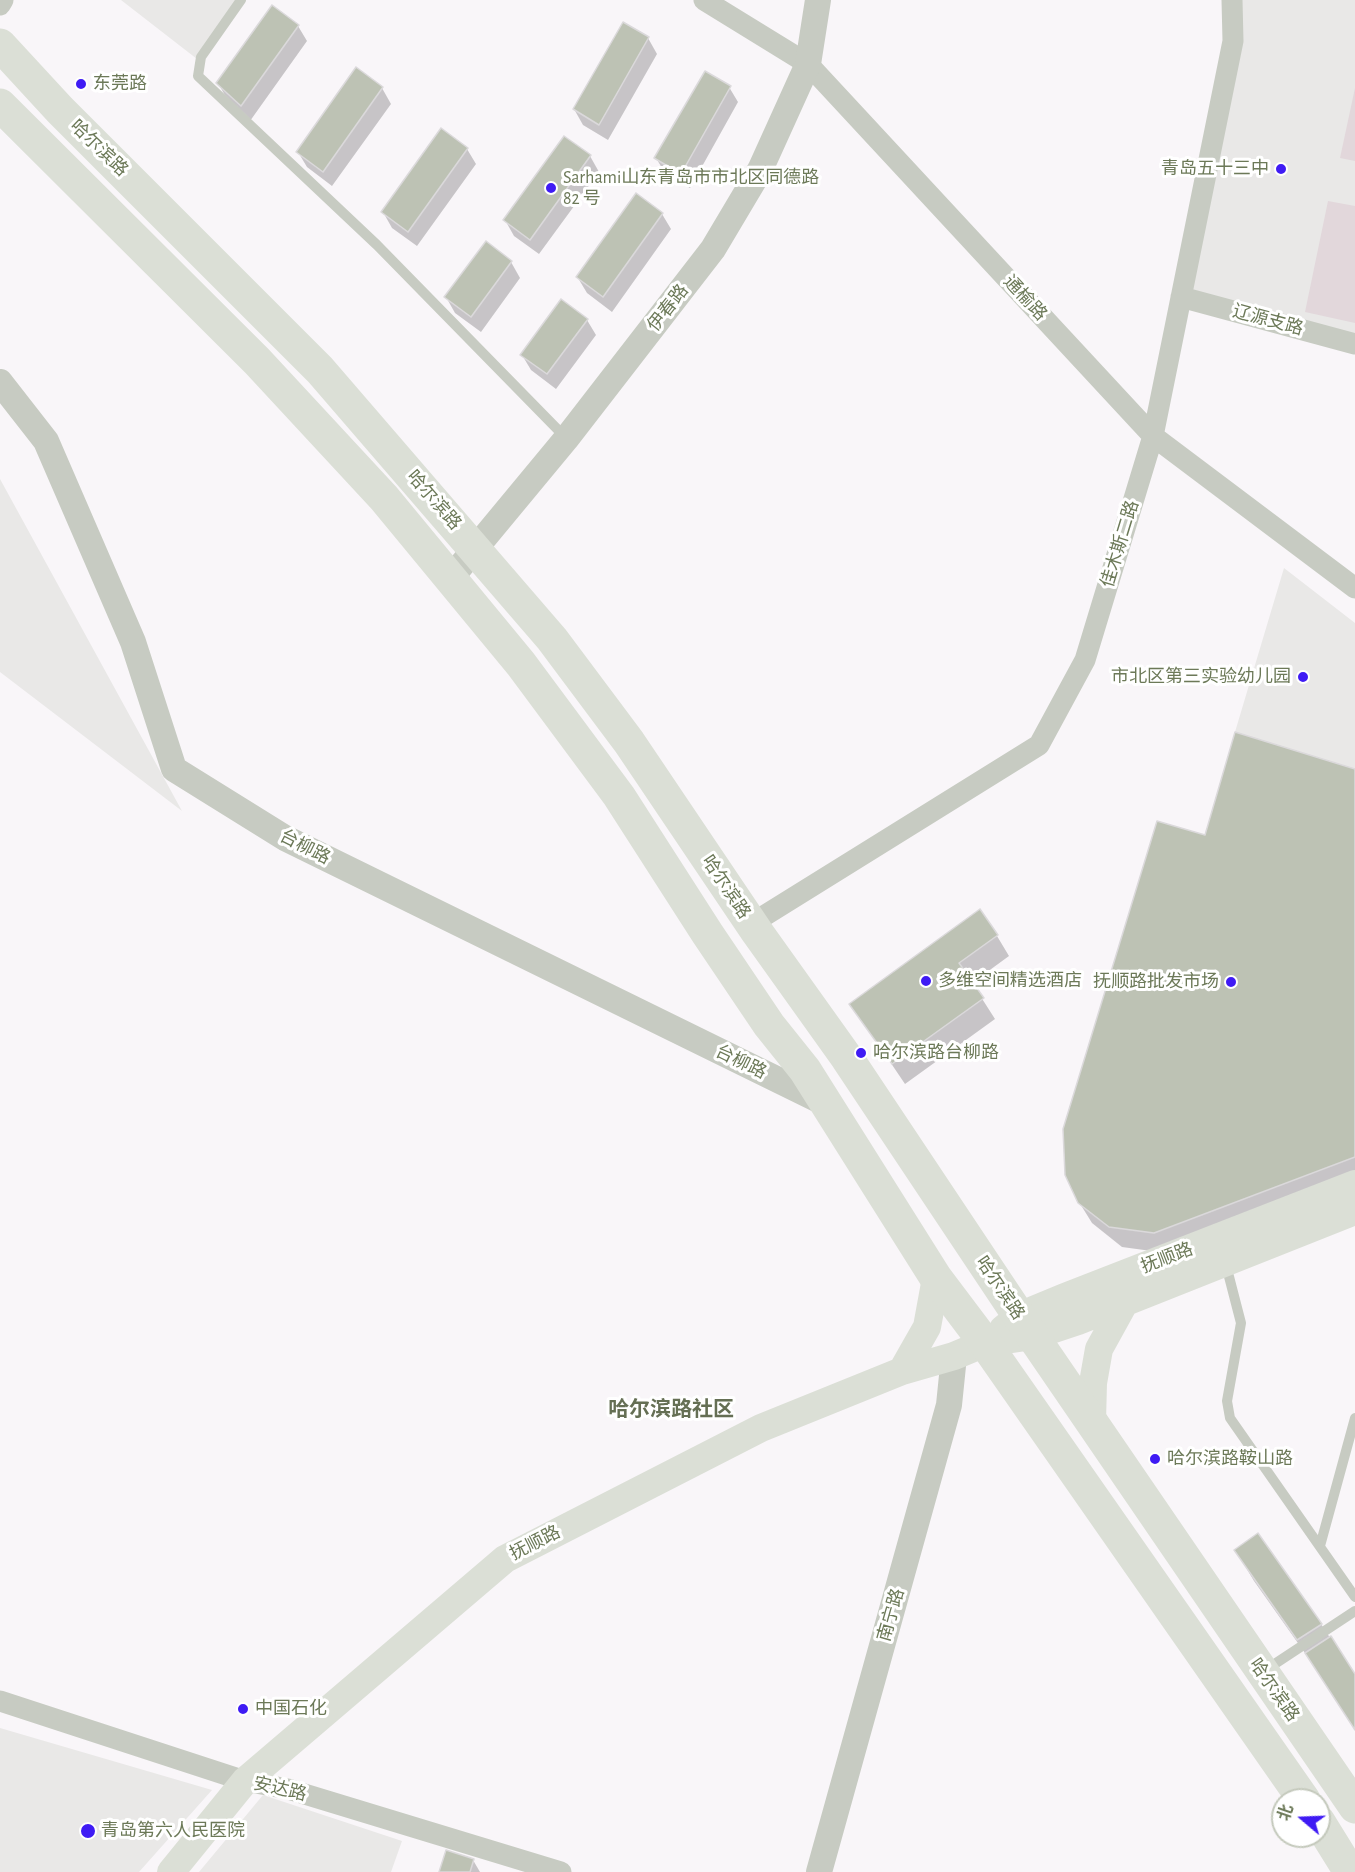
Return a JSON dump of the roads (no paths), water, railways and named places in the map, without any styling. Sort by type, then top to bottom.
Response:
[{"type":"highway","name":"哈尔滨路","points":[[0,45],[60,110],[320,370],[552,639],[629,742],[752,924],[847,1058],[1026,1326],[1355,1807]]},
{"type":"highway","name":"哈尔滨路","points":[[0,105],[257,361],[384,498],[521,664],[619,796],[769,1025],[805,1070],[936,1278],[985,1343],[1296,1788]]},
{"type":"highway","points":[[1331,1835],[1355,1861]]},
{"type":"highway","points":[[1331,1841],[1350,1872]]},
{"type":"main road","name":"抚顺路","points":[[171,1872],[245,1781],[505,1559],[761,1428],[902,1371],[954,1356],[1355,1184]]},
{"type":"main road","name":"抚顺路","points":[[1026,1326],[1126,1300],[1355,1211]]},
{"type":"main road","points":[[902,1371],[927,1327],[936,1278]]},
{"type":"main road","points":[[1092,1422],[1093,1383],[1099,1349],[1126,1300]]},
{"type":"street","points":[[0,5],[3,0]]},
{"type":"street","name":"通榆路","points":[[704,0],[808,64],[1153,436],[1355,588]]},
{"type":"street","name":"伊春路","points":[[450,579],[566,439],[713,249],[760,170],[808,64],[818,0]]},
{"type":"street","name":"佳木斯二路","points":[[752,924],[1039,745],[1085,660],[1153,436],[1233,41],[1232,0]]},
{"type":"street","name":"辽源支路","points":[[1181,297],[1355,344]]},
{"type":"street","name":"台柳路","points":[[0,382],[46,441],[133,642],[174,769],[285,838],[825,1103]]},
{"type":"street","name":"南宁路","points":[[819,1872],[949,1405],[954,1356]]},
{"type":"street","name":"安达路","points":[[0,1701],[245,1781],[288,1789],[561,1872]]},
{"type":"lane","points":[[241,0],[201,57],[198,76],[377,245],[566,439]]},
{"type":"lane","points":[[1225,1262],[1241,1323],[1227,1401],[1230,1418],[1355,1597]]},
{"type":"lane","points":[[1320,1546],[1355,1418]]},
{"type":"lane","points":[[1261,1672],[1355,1611]]},
{"type":"place","name":"东莞路","points":[[81,84]]},
{"type":"place","name":"青岛五十三中","points":[[1281,169]]},
{"type":"place","name":"Sarhami山东青岛市市北区同德路 82 号","points":[[551,188]]},
{"type":"place","name":"市北区第三实验幼儿园","points":[[1303,677]]},
{"type":"place","name":"多维空间精选酒店","points":[[926,981]]},
{"type":"place","name":"抚顺路批发市场","points":[[1231,982]]},
{"type":"place","name":"哈尔滨路台柳路","points":[[861,1053]]},
{"type":"place","name":"哈尔滨路鞍山路","points":[[1155,1459]]},
{"type":"place","name":"中国石化","points":[[243,1709]]},
{"type":"place","name":"青岛第六人民医院","points":[[88,1831]]},
{"type":"district","name":"哈尔滨路社区","points":[[671,1410]]}]
